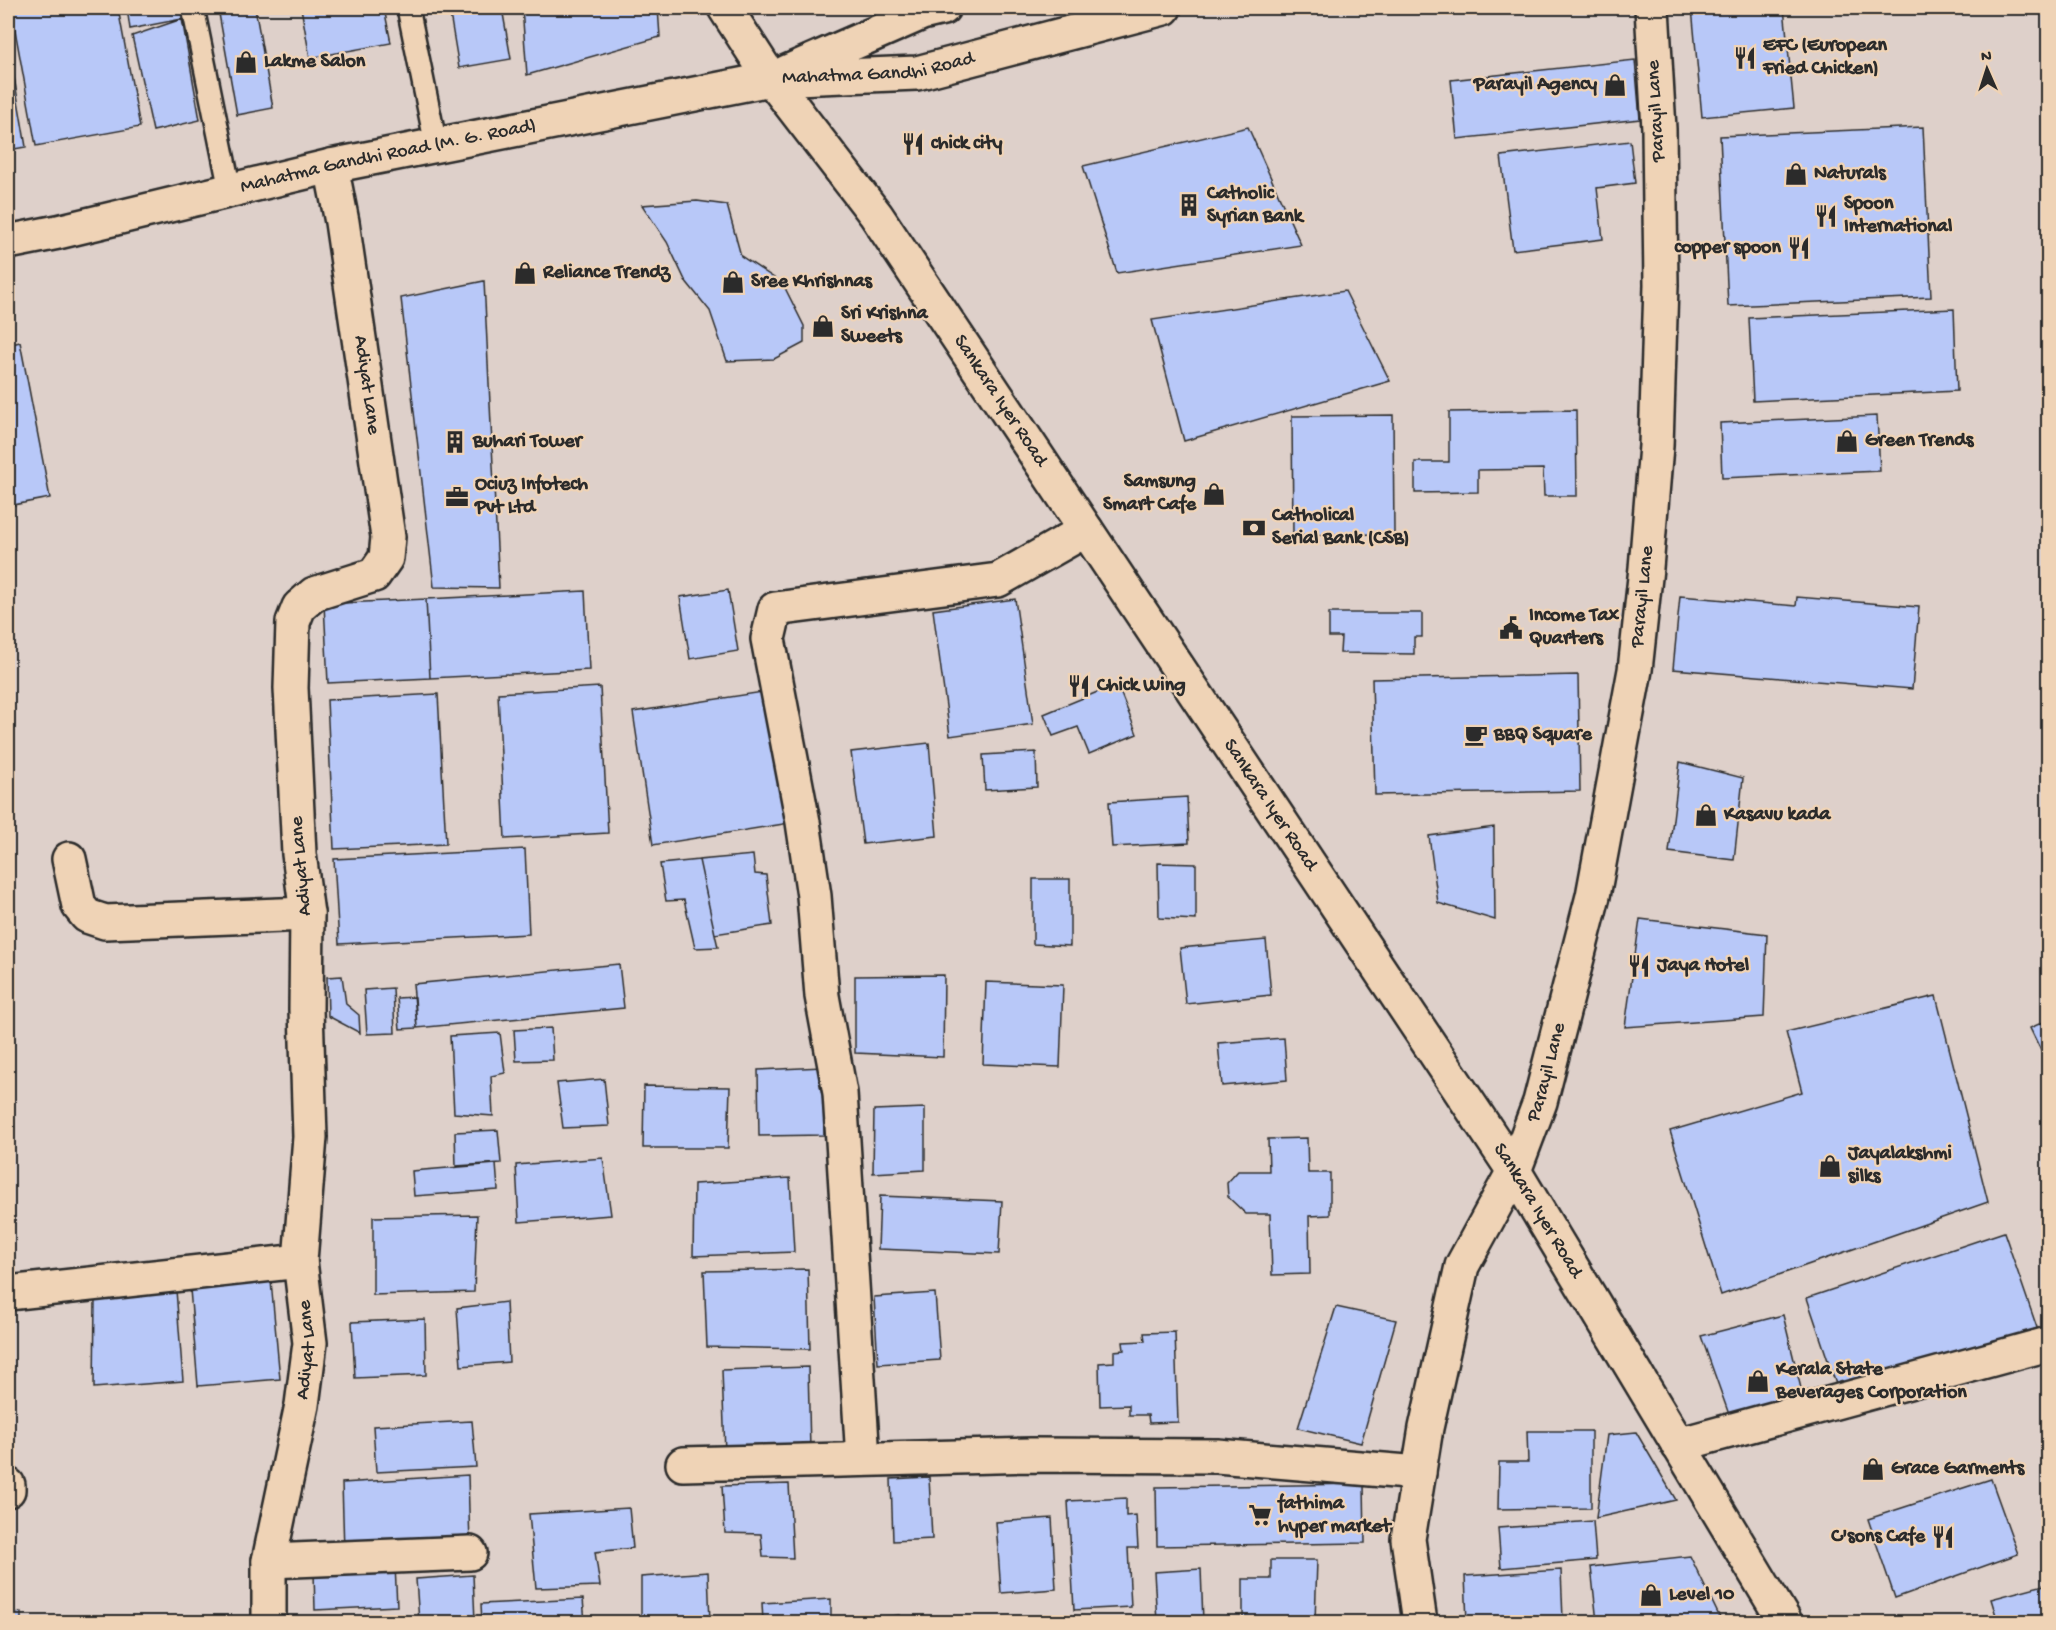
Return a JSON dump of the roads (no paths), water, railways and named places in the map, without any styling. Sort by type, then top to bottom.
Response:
[{"type":"street","name":"Sankara Iyer Road","points":[[725,8],[771,79],[876,215],[1514,1171],[1785,1623]]},
{"type":"street","name":"Mahatma Gandhi Road","points":[[771,79],[922,13],[943,8]]},
{"type":"street","name":"Mahatma Gandhi Road","points":[[771,79],[917,73],[1164,8]]},
{"type":"street","name":"Parayil Lane","points":[[1419,1623],[1408,1539],[1426,1428],[1462,1266],[1514,1171],[1540,1102],[1593,897],[1635,670],[1656,446],[1661,308],[1659,129],[1652,8]]},
{"type":"street","name":"Mahatma Gandhi Road (M. G. Road)","points":[[8,242],[331,166],[771,79]]},
{"type":"street","name":"Adiyat Lane","points":[[269,1623],[269,1561],[302,1405],[310,1343],[300,1261],[310,1137],[306,1009],[307,914],[299,854],[291,688],[292,622],[298,607],[314,594],[374,575],[386,558],[388,537],[344,234],[331,166]]},
{"type":"street","points":[[863,1459],[840,1093],[822,996],[814,896],[803,822],[768,639],[775,609],[998,580],[1086,530]]},
{"type":"street","points":[[69,859],[79,906],[87,916],[105,922],[307,914]]},
{"type":"street","points":[[8,1293],[300,1261]]},
{"type":"street","points":[[1678,1445],[2049,1344]]},
{"type":"street","points":[[683,1464],[1031,1455],[1216,1456],[1419,1473]]},
{"type":"street","points":[[8,1485],[8,1490]]},
{"type":"street","points":[[269,1561],[470,1553]]},
{"type":"lane","points":[[192,8],[230,190]]},
{"type":"lane","points":[[408,8],[436,145]]},
{"type":"place","name":"EFC (European Fried Chicken)","points":[[1745,58]]},
{"type":"place","name":"Lakme Salon","points":[[246,62]]},
{"type":"place","name":"Parayil Agency","points":[[1615,85]]},
{"type":"place","name":"chick city","points":[[913,144]]},
{"type":"place","name":"Naturals","points":[[1796,174]]},
{"type":"place","name":"Catholic Syrian Bank","points":[[1189,205]]},
{"type":"place","name":"Spoon International","points":[[1826,216]]},
{"type":"place","name":"copper spoon","points":[[1799,248]]},
{"type":"place","name":"Reliance Trendz","points":[[525,273]]},
{"type":"place","name":"Sree Khrishnas","points":[[733,282]]},
{"type":"place","name":"Sri Krishna Sweets","points":[[823,326]]},
{"type":"place","name":"Green Trends","points":[[1847,441]]},
{"type":"place","name":"Buhari Tower","points":[[455,442]]},
{"type":"place","name":"Samsung Smart Cafe","points":[[1214,494]]},
{"type":"place","name":"Ociuz Infotech Pvt Ltd","points":[[457,497]]},
{"type":"place","name":"Catholical Serial Bank (CSB)","points":[[1254,528]]},
{"type":"place","name":"Income Tax Quarters","points":[[1511,628]]},
{"type":"place","name":"Chick Wing","points":[[1079,686]]},
{"type":"place","name":"BBQ Square","points":[[1476,735]]},
{"type":"place","name":"Kasavu kada","points":[[1706,815]]},
{"type":"place","name":"Jaya Hotel","points":[[1639,966]]},
{"type":"place","name":"Jayalakshmi silks","points":[[1830,1166]]},
{"type":"place","name":"Kerala State Beverages Corporation","points":[[1758,1381]]},
{"type":"place","name":"Grace Garments","points":[[1873,1469]]},
{"type":"place","name":"fathima hyper market","points":[[1260,1515]]},
{"type":"place","name":"C'sons Cafe","points":[[1943,1537]]},
{"type":"place","name":"Level 10","points":[[1651,1595]]}]
